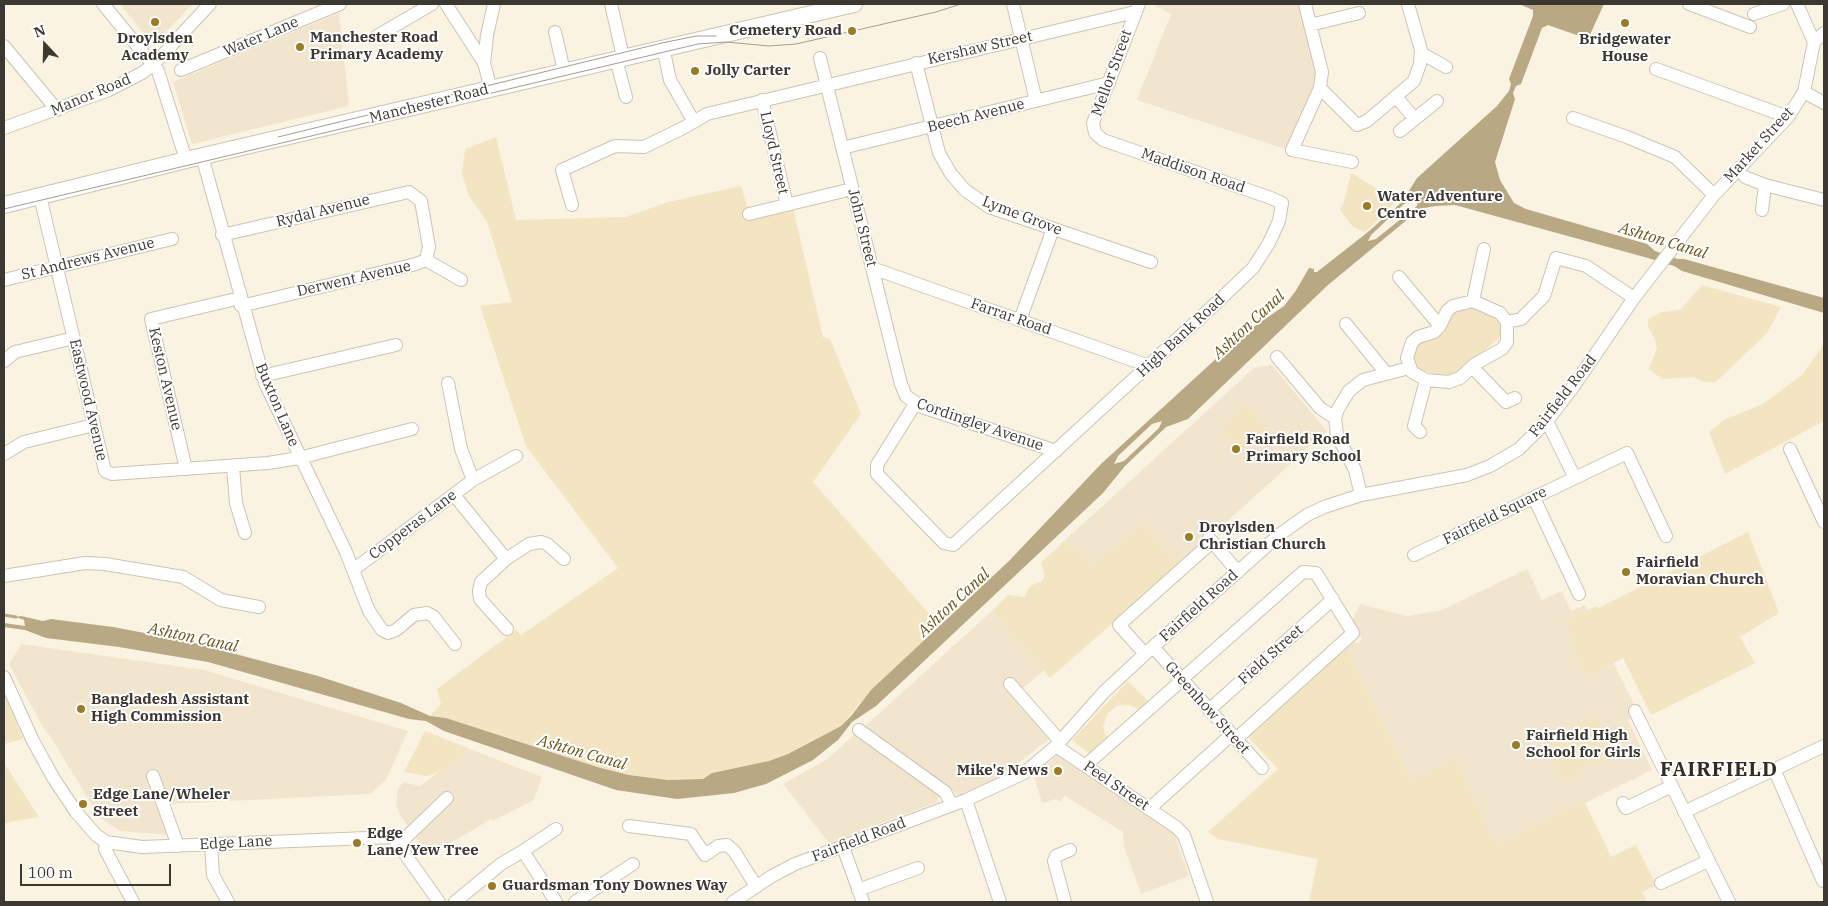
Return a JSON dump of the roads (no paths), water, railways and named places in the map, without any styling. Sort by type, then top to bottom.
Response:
[{"type":"main road","name":"Manchester Road","points":[[4,205],[663,47],[854,4]]},
{"type":"street","points":[[103,4],[154,64]]},
{"type":"street","name":"Manor Road","points":[[4,128],[109,90],[142,74],[154,64],[210,4]]},
{"type":"street","name":"Water Lane","points":[[181,70],[340,4]]},
{"type":"street","points":[[377,36],[432,4]]},
{"type":"street","points":[[446,4],[484,63],[491,89]]},
{"type":"street","points":[[484,63],[486,35],[494,4]]},
{"type":"street","points":[[611,4],[626,97]]},
{"type":"street","points":[[1014,4],[1036,101]]},
{"type":"street","points":[[1305,4],[1322,72],[1320,88],[1292,150],[1352,162]]},
{"type":"street","points":[[1320,88],[1357,125],[1367,121],[1414,81],[1420,64],[1421,53],[1408,4]]},
{"type":"street","points":[[1689,4],[1750,27]]},
{"type":"street","points":[[1754,14],[1782,4]]},
{"type":"street","points":[[1797,4],[1814,42],[1824,33]]},
{"type":"street","name":"Kershaw Street","points":[[572,206],[562,170],[615,146],[644,147],[707,114],[1022,38],[1137,8]]},
{"type":"street","name":"Mellor Street","points":[[1103,140],[1095,133],[1093,123],[1137,8]]},
{"type":"street","points":[[1310,25],[1359,13]]},
{"type":"street","points":[[555,32],[564,71]]},
{"type":"street","name":"Market Street","points":[[1656,271],[1714,195],[1788,117],[1804,92],[1814,42]]},
{"type":"street","points":[[4,46],[57,110]]},
{"type":"street","points":[[663,47],[670,80],[694,122]]},
{"type":"street","points":[[1421,53],[1446,67]]},
{"type":"street","name":"John Street","points":[[820,58],[901,384],[911,400]]},
{"type":"street","name":"Lyme Grove","points":[[916,63],[931,126],[944,164],[965,190],[989,207],[1151,262]]},
{"type":"street","name":"Buxton Lane","points":[[154,64],[194,158],[222,235],[262,376],[354,570],[373,618],[385,632],[392,632],[414,615],[427,613],[433,616],[455,644]]},
{"type":"street","points":[[1656,69],[1788,117]]},
{"type":"street","name":"Beech Avenue","points":[[842,148],[1109,83]]},
{"type":"street","points":[[1804,92],[1824,104]]},
{"type":"street","points":[[1396,97],[1415,119]]},
{"type":"street","name":"Lloyd Street","points":[[762,100],[787,205]]},
{"type":"street","points":[[1400,131],[1437,101]]},
{"type":"street","points":[[1573,118],[1674,157],[1714,195]]},
{"type":"street","name":"Maddison Road","points":[[1103,140],[1271,198],[1282,204]]},
{"type":"street","points":[[1745,177],[1765,185],[1824,200]]},
{"type":"street","points":[[1762,210],[1765,185]]},
{"type":"street","points":[[749,214],[852,189]]},
{"type":"street","name":"Rydal Avenue","points":[[222,235],[409,192],[421,201],[430,247],[426,260]]},
{"type":"street","name":"Eastwood Avenue","points":[[40,196],[105,471],[112,474],[233,466],[300,458],[412,429]]},
{"type":"street","name":"High Bank Road","points":[[911,400],[877,465],[877,474],[947,545],[959,542],[1253,268],[1275,230],[1282,204]]},
{"type":"street","points":[[1020,320],[1053,229]]},
{"type":"street","name":"St Andrews Avenue","points":[[4,280],[172,239]]},
{"type":"street","points":[[1473,301],[1484,249]]},
{"type":"street","points":[[1507,322],[1521,319],[1544,296],[1556,258],[1586,266],[1634,298]]},
{"type":"street","name":"Derwent Avenue","points":[[240,302],[416,264],[426,260],[461,280]]},
{"type":"street","name":"Farrar Road","points":[[872,268],[1149,366]]},
{"type":"street","name":"Fairfield Road","points":[[733,902],[756,886],[795,864],[966,800],[1024,773],[1058,744],[1104,692],[1296,521],[1324,507],[1361,495],[1477,472],[1519,449],[1547,421],[1572,390],[1634,298],[1656,271]]},
{"type":"street","points":[[1399,277],[1440,326]]},
{"type":"street","points":[[1473,301],[1500,313],[1507,322],[1507,342],[1502,349],[1472,367],[1456,381],[1426,380],[1409,368],[1407,358],[1412,342],[1418,336],[1434,332],[1440,326],[1447,311],[1453,306],[1473,301]]},
{"type":"street","name":"Keston Avenue","points":[[186,469],[151,319],[240,302]]},
{"type":"street","points":[[1346,324],[1386,373]]},
{"type":"street","points":[[4,361],[14,352],[74,338]]},
{"type":"street","points":[[262,376],[396,345]]},
{"type":"street","points":[[1277,357],[1320,408],[1335,418]]},
{"type":"street","points":[[1472,367],[1506,402],[1515,398]]},
{"type":"street","points":[[1361,495],[1355,470],[1337,434],[1335,418],[1341,401],[1356,384],[1369,377],[1409,368]]},
{"type":"street","points":[[1420,432],[1414,426],[1426,380]]},
{"type":"street","points":[[448,383],[461,449],[473,480]]},
{"type":"street","name":"Cordingley Avenue","points":[[911,400],[1056,452]]},
{"type":"street","points":[[1547,421],[1575,478]]},
{"type":"street","points":[[4,454],[24,442],[94,426]]},
{"type":"street","points":[[1790,449],[1824,522]]},
{"type":"street","name":"Fairfield Square","points":[[1414,555],[1626,453],[1666,536]]},
{"type":"street","name":"Copperas Lane","points":[[354,570],[473,480],[516,456]]},
{"type":"street","points":[[233,466],[236,502],[245,533]]},
{"type":"street","points":[[454,494],[506,560]]},
{"type":"street","points":[[1534,498],[1579,594]]},
{"type":"street","name":"Greenhow Street","points":[[1238,572],[1210,540],[1192,560],[1119,625],[1182,680],[1262,768]]},
{"type":"street","points":[[507,629],[478,596],[481,582],[521,549],[538,542],[555,548],[564,559]]},
{"type":"street","points":[[4,576],[85,563],[105,564],[183,577],[221,600],[260,607]]},
{"type":"street","points":[[1086,765],[1303,572],[1316,573],[1353,633],[1149,808]]},
{"type":"street","name":"Field Street","points":[[1208,710],[1333,599]]},
{"type":"street","points":[[4,677],[33,741],[54,778],[76,812],[106,842],[105,849],[133,902]]},
{"type":"street","name":"Peel Street","points":[[1010,684],[1058,744],[1184,834],[1204,902]]},
{"type":"street","points":[[1635,710],[1729,902]]},
{"type":"street","points":[[858,730],[946,792],[952,805]]},
{"type":"street","points":[[1684,812],[1824,746]]},
{"type":"street","points":[[1774,769],[1823,881]]},
{"type":"street","points":[[153,776],[178,846]]},
{"type":"street","points":[[1623,803],[1626,808],[1672,786]]},
{"type":"street","points":[[439,902],[398,845],[447,798]]},
{"type":"street","points":[[966,800],[1000,902]]},
{"type":"street","points":[[629,826],[691,834],[705,855],[718,846],[727,845],[734,850],[756,886]]},
{"type":"street","points":[[455,902],[496,868],[556,829]]},
{"type":"street","name":"Edge Lane","points":[[106,842],[142,847],[392,837],[398,845]]},
{"type":"street","points":[[210,844],[213,875],[228,902]]},
{"type":"street","points":[[843,847],[861,896],[918,868]]},
{"type":"street","points":[[1065,902],[1054,861],[1056,856],[1070,850]]},
{"type":"street","points":[[523,851],[556,902]]},
{"type":"street","points":[[1661,883],[1708,861]]},
{"type":"street","points":[[575,902],[633,864]]},
{"type":"waterway","points":[[4,615],[16,617]]},
{"type":"tram line","points":[[4,209],[698,44],[726,42],[769,46],[796,44],[936,12],[961,4]]},
{"type":"tram line","points":[[278,137],[662,43],[696,36],[716,36]]},
{"type":"place","name":"Droylsden Academy","points":[[155,22]]},
{"type":"place","name":"Bridgewater House","points":[[1625,23]]},
{"type":"place","name":"Cemetery Road","points":[[852,31]]},
{"type":"place","name":"Manchester Road Primary Academy","points":[[300,47]]},
{"type":"place","name":"Jolly Carter","points":[[695,71]]},
{"type":"place","name":"Water Adventure Centre","points":[[1367,206]]},
{"type":"place","name":"Fairfield Road Primary School","points":[[1236,449]]},
{"type":"place","name":"Droylsden Christian Church","points":[[1189,537]]},
{"type":"place","name":"Fairfield Moravian Church","points":[[1626,572]]},
{"type":"place","name":"Bangladesh Assistant High Commission","points":[[81,709]]},
{"type":"place","name":"Fairfield High School for Girls","points":[[1516,745]]},
{"type":"place","name":"Mike's News","points":[[1058,771]]},
{"type":"place","name":"Edge Lane/Wheler Street","points":[[83,804]]},
{"type":"place","name":"Edge Lane/Yew Tree","points":[[357,843]]},
{"type":"place","name":"Guardsman Tony Downes Way","points":[[492,886]]},
{"type":"district","name":"FAIRFIELD","points":[[1719,770]]},
{"type":"water label","name":"Ashton Canal","points":[[1663,241]]},
{"type":"water label","name":"Ashton Canal","points":[[1249,325]]},
{"type":"water label","name":"Ashton Canal","points":[[954,603]]},
{"type":"water label","name":"Ashton Canal","points":[[193,638]]},
{"type":"water label","name":"Ashton Canal","points":[[582,753]]}]
